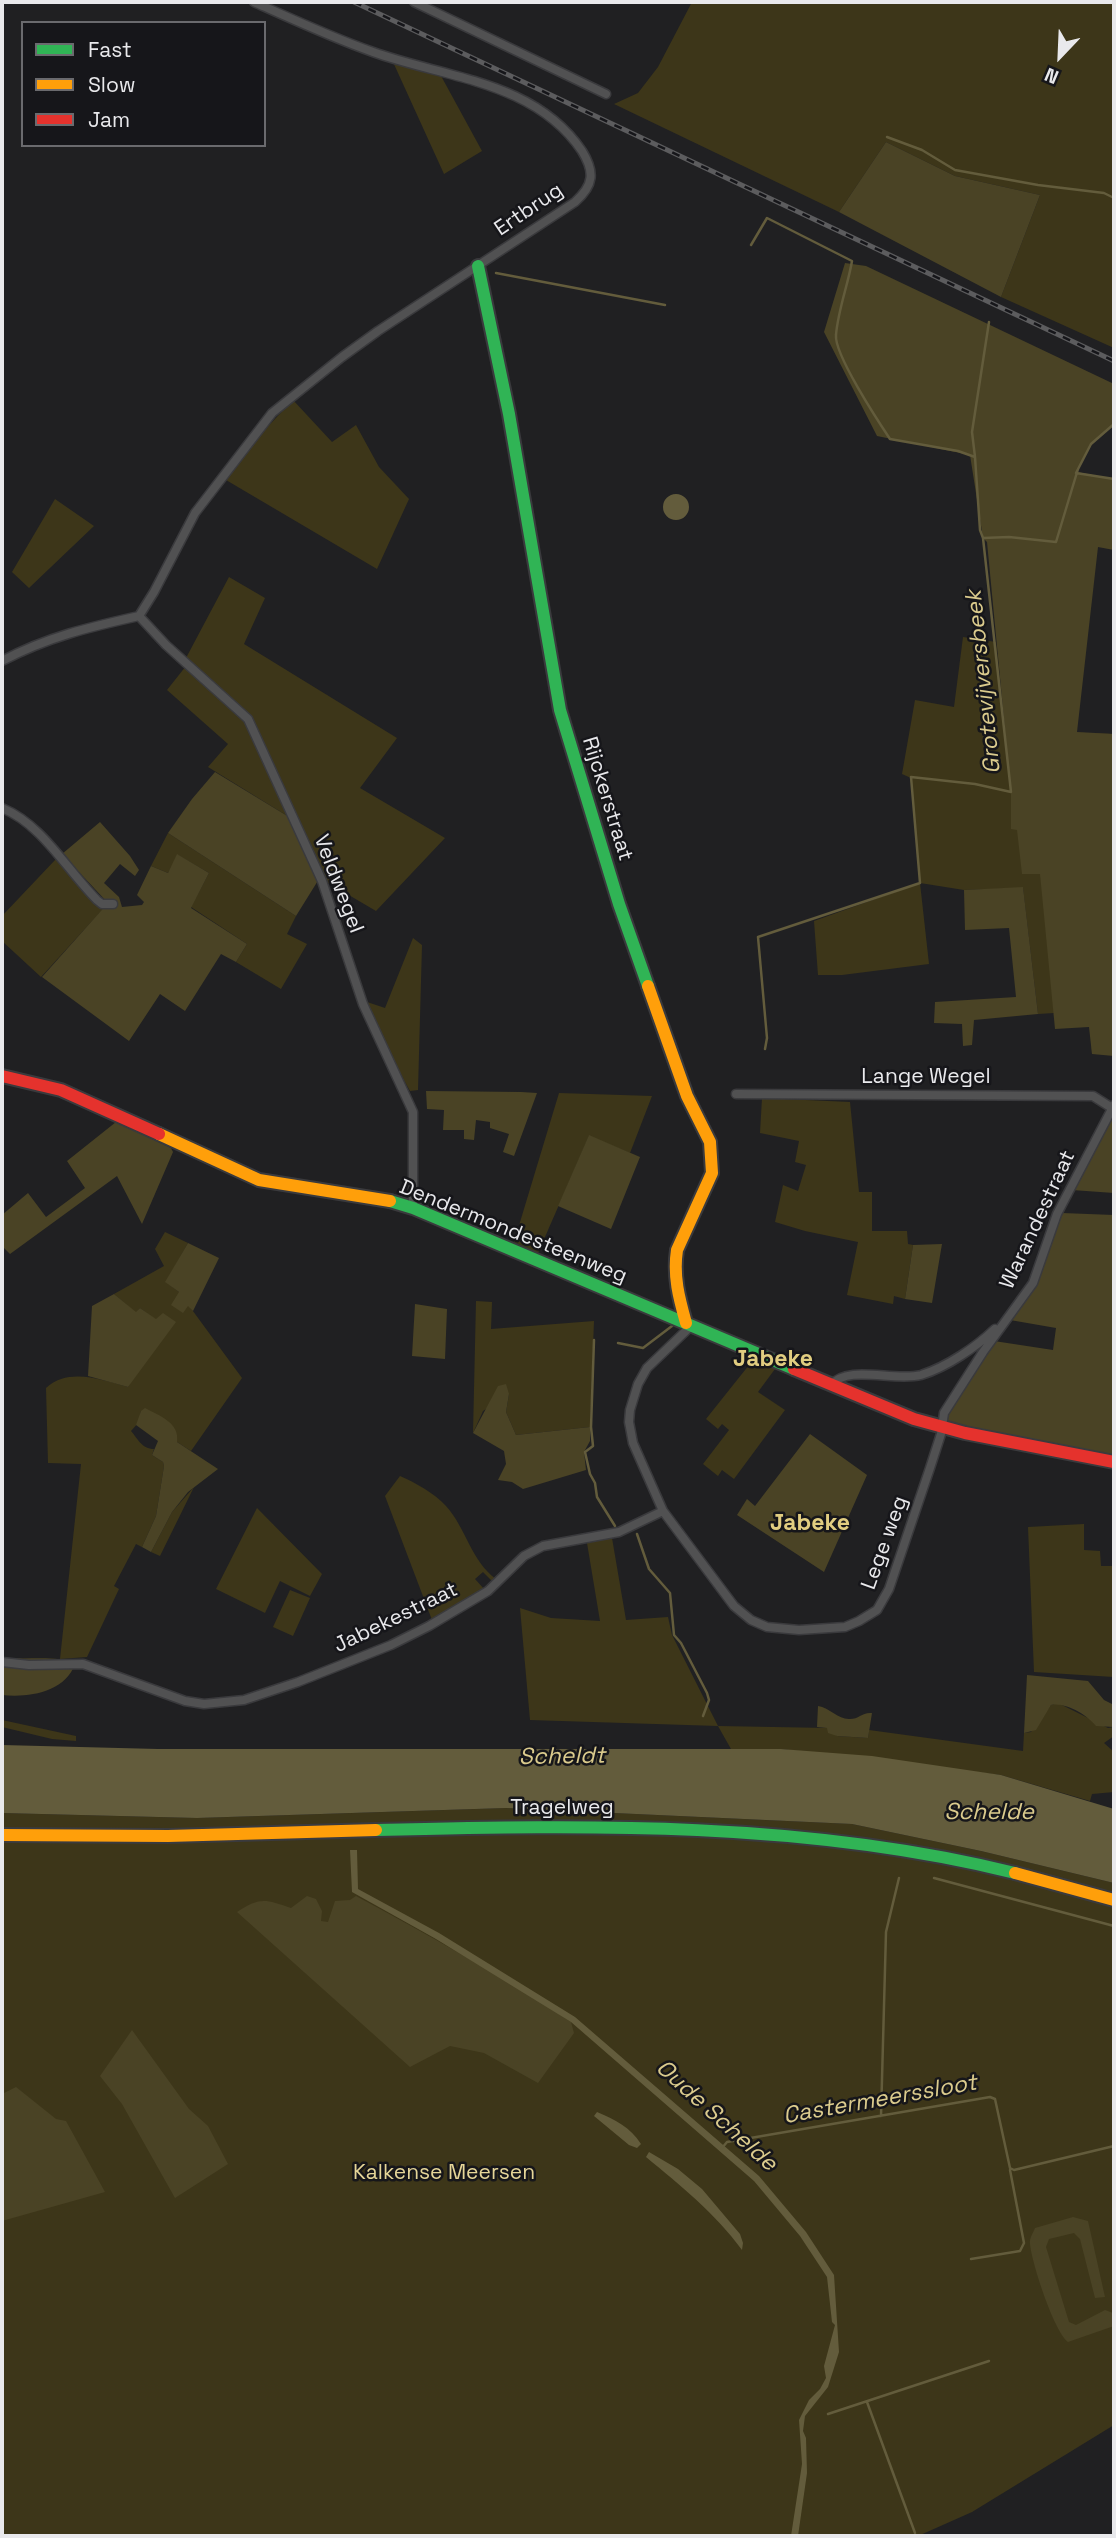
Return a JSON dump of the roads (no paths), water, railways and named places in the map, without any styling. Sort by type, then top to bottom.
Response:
[{"type":"street","name":"Ertbrug","points":[[139,615],[154,592],[191,519],[272,413],[366,339],[583,195],[591,183],[592,172],[578,145],[550,116],[515,96],[468,79],[376,54],[254,2]]},
{"type":"street","points":[[414,2],[606,94]]},
{"type":"street","name":"Rijckerstraat","points":[[478,266],[509,414],[560,710],[619,904],[687,1096],[710,1142],[712,1173],[674,1262],[675,1282],[689,1325]]},
{"type":"street","points":[[2,661],[62,634],[139,615]]},
{"type":"street","name":"Veldwegel","points":[[139,615],[166,645],[248,719],[322,881],[363,1004],[414,1112],[413,1208]]},
{"type":"street","points":[[2,808],[18,816],[44,838],[97,900],[102,904],[113,904]]},
{"type":"street","name":"Dendermondesteenweg","points":[[2,1076],[61,1090],[259,1180],[388,1201],[413,1208],[914,1419],[965,1433],[1114,1462]]},
{"type":"street","name":"Lange Wegel","points":[[736,1094],[1093,1096],[1113,1107]]},
{"type":"street","name":"Warandestraat","points":[[942,1427],[944,1413],[1033,1283],[1057,1214],[1113,1107]]},
{"type":"street","name":"Warandestraat","points":[[831,1385],[836,1379],[847,1374],[886,1378],[919,1375],[948,1363],[986,1338],[1013,1312]]},
{"type":"street","points":[[663,1511],[634,1443],[629,1422],[630,1410],[638,1384],[647,1368],[689,1325]]},
{"type":"street","name":"Lege weg","points":[[663,1511],[734,1606],[751,1620],[767,1627],[784,1629],[845,1627],[877,1610],[885,1599],[942,1427]]},
{"type":"street","name":"Jabekestraat","points":[[2,1662],[29,1665],[83,1664],[185,1701],[212,1704],[244,1700],[379,1650],[429,1626],[488,1591],[524,1556],[543,1546],[619,1532],[663,1511]]},
{"type":"street","name":"Tragelweg","points":[[2,1835],[129,1836],[507,1827],[765,1833],[913,1850],[1015,1873],[1114,1900]]},
{"type":"water","points":[[676,494],[685,498],[689,507],[685,516],[676,520],[667,516],[663,507],[667,498]]},
{"type":"water","name":"Schelde","points":[[2,1745],[158,1749],[781,1749],[872,1756],[1001,1775],[1114,1809],[1114,1883],[852,1824],[506,1808],[197,1818],[2,1813]]},
{"type":"water","points":[[350,1850],[357,1850],[358,1889],[439,1933],[575,2017],[759,2176],[806,2232],[834,2275],[839,2352],[828,2387],[805,2416],[803,2431],[806,2438],[807,2473],[798,2536],[791,2536],[802,2464],[799,2420],[809,2400],[826,2378],[824,2366],[835,2325],[832,2322],[827,2277],[800,2236],[754,2181],[571,2022],[436,1939],[352,1892]]},
{"type":"water","points":[[597,2112],[622,2125],[641,2144],[637,2148],[629,2145],[594,2116]]},
{"type":"water","points":[[649,2152],[678,2169],[702,2189],[740,2234],[742,2250],[709,2212],[646,2157]]},
{"type":"waterway","points":[[887,137],[922,150],[955,170],[1038,185],[1104,193],[1114,198]]},
{"type":"waterway","name":"Grotevijversbeek","points":[[751,245],[767,218],[852,261],[837,326],[837,344],[849,372],[876,418],[890,439],[958,451],[975,457],[980,530],[1011,792],[975,784],[911,777],[920,883],[758,937],[767,1038],[765,1049]]},
{"type":"waterway","points":[[496,273],[665,305]]},
{"type":"waterway","name":"Grotevijversbeek","points":[[975,457],[972,432],[989,322]]},
{"type":"waterway","points":[[1114,424],[1091,444],[1076,473],[1114,479]]},
{"type":"waterway","points":[[983,538],[1009,537],[1056,542],[1078,469]]},
{"type":"waterway","name":"Grotevijversbeek","points":[[618,1343],[643,1348],[672,1326]]},
{"type":"waterway","name":"Grotevijversbeek","points":[[594,1340],[591,1427],[593,1446],[585,1452],[597,1497],[615,1526]]},
{"type":"waterway","name":"Grotevijversbeek","points":[[637,1534],[649,1569],[670,1593],[674,1635],[681,1643],[707,1693],[709,1700],[703,1716]]},
{"type":"waterway","points":[[881,2116],[886,1932],[899,1878]]},
{"type":"waterway","points":[[934,1878],[1114,1926]]},
{"type":"waterway","name":"Castermeerssloot","points":[[722,2148],[727,2142],[990,2097],[995,2099],[1010,2168],[1014,2170],[1114,2146]]},
{"type":"waterway","points":[[971,2259],[1020,2251],[1024,2243],[1010,2170]]},
{"type":"waterway","points":[[828,2414],[989,2361]]},
{"type":"waterway","points":[[867,2402],[915,2533]]},
{"type":"railway","points":[[354,2],[1114,361]]},
{"type":"district","name":"Jabeke","points":[[773,1360]]},
{"type":"district","name":"Jabeke","points":[[810,1524]]},
{"type":"water label","name":"Scheldt","points":[[562,1757]]},
{"type":"water label","name":"Oude Schelde","points":[[716,2116]]},
{"type":"park label","name":"Kalkense Meersen","points":[[444,2173]]}]
